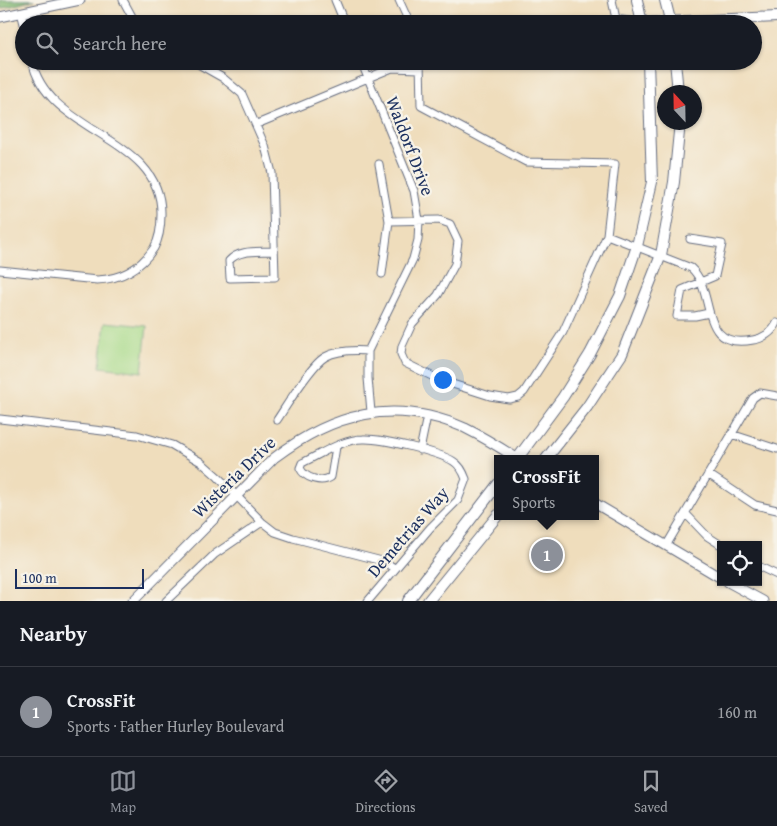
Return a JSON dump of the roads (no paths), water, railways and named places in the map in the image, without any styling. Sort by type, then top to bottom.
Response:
[{"type":"main road","points":[[637,0],[640,15]]},
{"type":"main road","points":[[665,0],[669,15]]},
{"type":"main road","points":[[762,18],[777,17]]},
{"type":"main road","points":[[521,455],[563,397],[590,354],[620,296],[638,246],[652,182],[648,70]]},
{"type":"main road","points":[[676,70],[677,85]]},
{"type":"main road","points":[[549,455],[587,407],[622,354],[661,255],[674,182],[679,130]]},
{"type":"main road","points":[[408,601],[494,489]]},
{"type":"main road","points":[[428,601],[494,520]]},
{"type":"street","points":[[0,17],[80,0]]},
{"type":"street","points":[[123,0],[131,15]]},
{"type":"street","points":[[335,0],[341,15]]},
{"type":"street","points":[[399,0],[406,15]]},
{"type":"street","points":[[612,0],[615,15]]},
{"type":"street","points":[[0,270],[97,280],[111,279],[129,273],[147,258],[156,244],[161,224],[162,202],[158,189],[147,169],[61,108],[43,89],[36,70]]},
{"type":"street","points":[[208,70],[236,87],[245,100],[266,146],[272,173],[275,277],[230,278],[229,261],[233,256],[273,251]]},
{"type":"street","name":"Waldorf Drive","points":[[365,70],[414,191],[419,220],[418,240],[413,259],[368,351],[371,412]]},
{"type":"street","points":[[257,124],[387,70]]},
{"type":"street","points":[[388,221],[439,220],[450,224],[458,241],[447,281],[412,324],[405,338],[402,354],[405,363],[426,375],[466,390],[509,399],[524,392],[556,345],[607,235],[615,164],[526,162],[421,106],[420,70]]},
{"type":"street","points":[[379,164],[388,221],[382,274]]},
{"type":"street","points":[[607,235],[661,255],[696,272],[715,330],[724,337],[746,342],[759,339],[776,327]]},
{"type":"street","points":[[690,239],[722,244],[718,273],[711,279],[682,290],[677,316],[696,316],[709,313]]},
{"type":"street","points":[[277,420],[316,364],[325,357],[345,351],[368,351]]},
{"type":"street","points":[[666,546],[730,434],[753,398],[760,393],[777,396]]},
{"type":"street","name":"Wisteria Drive","points":[[133,601],[236,494],[274,458],[296,441],[322,427],[346,418],[371,412],[400,412],[427,416],[465,429],[511,455]]},
{"type":"street","points":[[420,450],[427,416]]},
{"type":"street","points":[[0,419],[137,436],[172,445],[200,462],[236,494],[262,522],[275,532],[382,561],[395,568]]},
{"type":"street","points":[[730,434],[777,449]]},
{"type":"street","name":"Demetrias Way","points":[[336,447],[331,477],[326,480],[312,479],[302,473],[300,468],[302,463],[336,447],[362,438],[443,456],[462,469],[466,479],[465,488],[458,500],[395,568],[368,601]]},
{"type":"street","points":[[708,474],[755,505],[777,510]]},
{"type":"street","points":[[599,506],[717,576]]},
{"type":"street","points":[[686,514],[707,536],[717,542]]},
{"type":"street","points":[[166,601],[215,554],[262,522]]},
{"type":"street","points":[[762,568],[777,575]]},
{"type":"street","points":[[735,586],[763,601]]},
{"type":"place","name":"CrossFit","points":[[547,555]]}]
